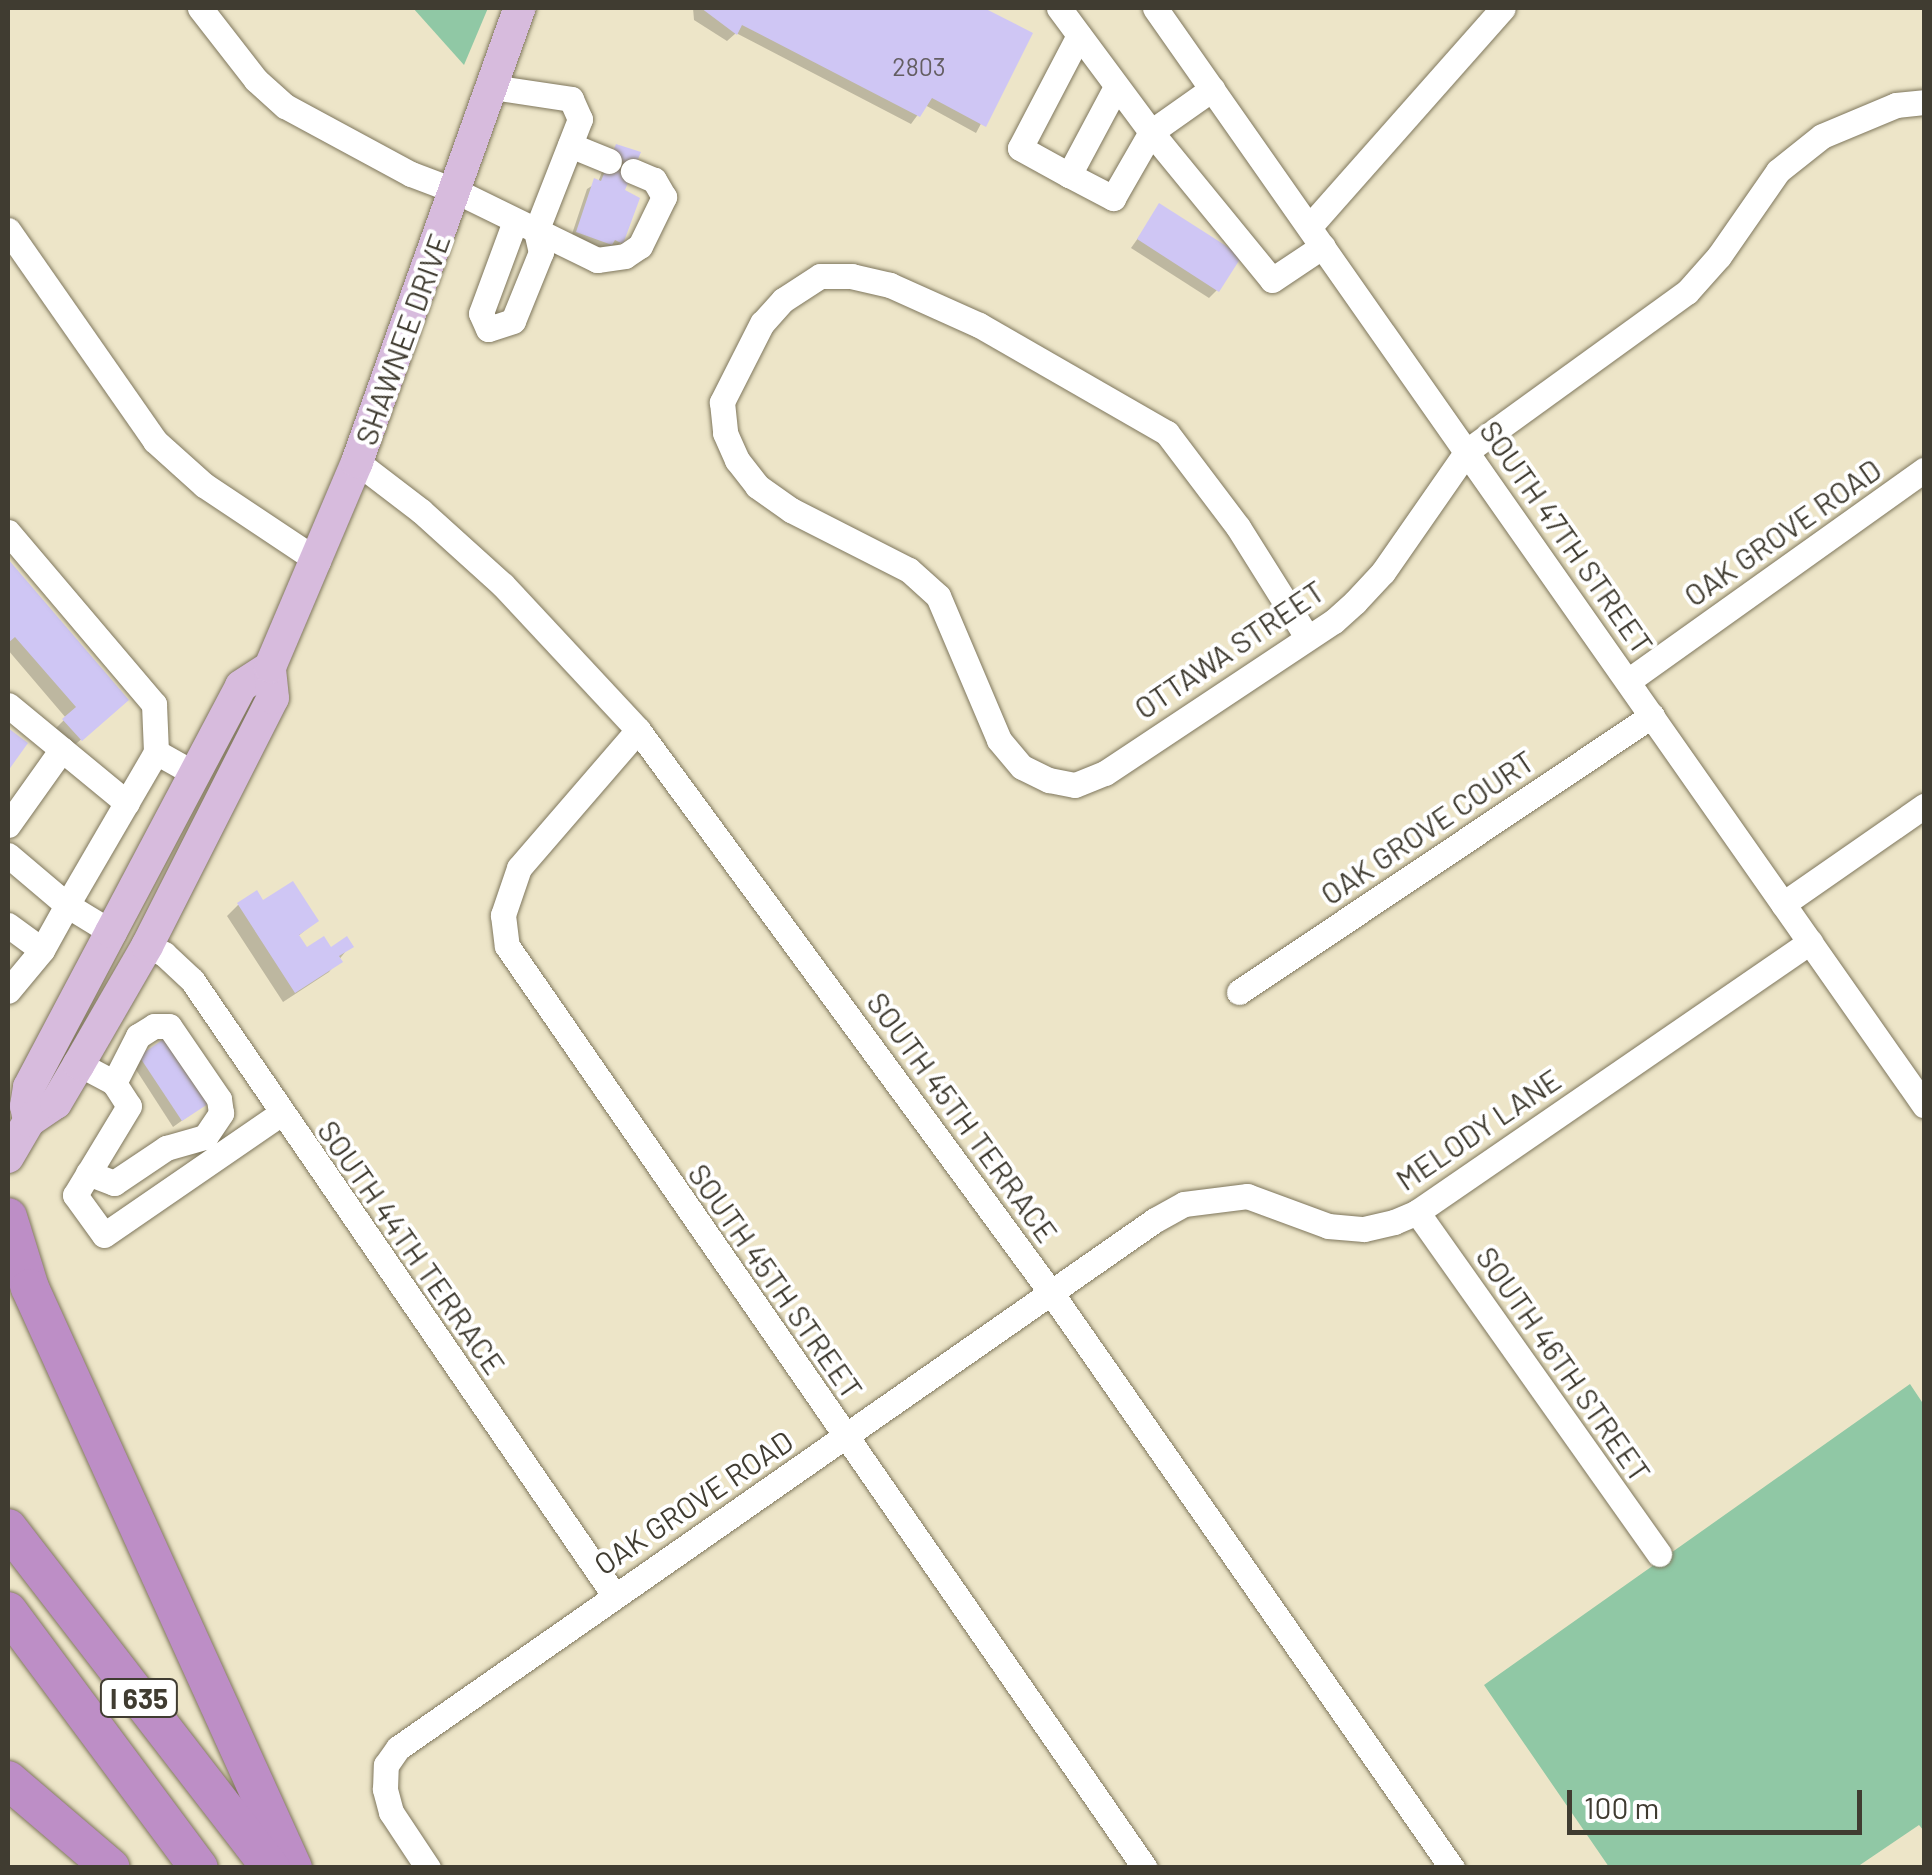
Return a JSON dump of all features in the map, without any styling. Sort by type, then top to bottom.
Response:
[{"type":"highway","points":[[8,1217],[19,1279],[294,1868]]},
{"type":"highway","name":"I 635","points":[[8,1528],[271,1868]]},
{"type":"highway","name":"I 635","points":[[8,1610],[199,1868]]},
{"type":"highway","points":[[8,1780],[111,1868]]},
{"type":"main road","name":"SHAWNEE DRIVE","points":[[18,1113],[56,1103],[147,946],[273,698],[270,666],[357,462],[520,8]]},
{"type":"main road","name":"SHAWNEE DRIVE","points":[[8,1157],[18,1113],[26,1106],[29,1087],[241,686],[270,666]]},
{"type":"main road","points":[[195,774],[226,790]]},
{"type":"main road","points":[[111,932],[147,946]]},
{"type":"street","points":[[200,8],[256,80],[286,106],[411,174],[456,191],[597,260],[625,256],[640,246],[664,198],[654,180],[570,145]]},
{"type":"street","points":[[1059,8],[1151,132],[1272,280],[1317,236],[1503,8]]},
{"type":"street","name":"SOUTH 47TH STREET","points":[[1154,8],[1924,1106]]},
{"type":"street","points":[[1079,35],[1020,148],[1113,198],[1151,132],[1212,89]]},
{"type":"street","points":[[492,87],[571,99],[580,118],[570,145],[481,313],[488,329],[513,321]]},
{"type":"street","points":[[1069,174],[1116,87]]},
{"type":"street","name":"OTTAWA STREET","points":[[1307,636],[1238,527],[1167,433],[979,326],[890,285],[852,276],[820,276],[783,300],[762,323],[722,402],[737,460],[756,486],[791,510],[909,570],[938,596],[999,740],[1022,767],[1075,784],[1105,773],[1334,620],[1384,572],[1467,451],[1687,292],[1778,171],[1822,136],[1896,105],[1924,102]]},
{"type":"street","points":[[8,230],[155,441],[204,485],[318,560]]},
{"type":"street","name":"SOUTH 45TH TERRACE","points":[[357,462],[421,511],[503,585],[638,730],[1052,1294],[1452,1868]]},
{"type":"street","name":"OAK GROVE ROAD","points":[[1628,681],[1924,470]]},
{"type":"street","points":[[8,532],[154,704],[156,752],[42,950],[8,992]]},
{"type":"street","points":[[8,705],[127,803]]},
{"type":"street","name":"OAK GROVE COURT","points":[[1239,992],[1652,715]]},
{"type":"street","name":"SOUTH 45TH STREET","points":[[638,730],[519,868],[503,914],[507,946],[1145,1868]]},
{"type":"street","points":[[8,825],[62,750]]},
{"type":"street","points":[[156,752],[195,774]]},
{"type":"street","points":[[1783,904],[1924,806]]},
{"type":"street","points":[[8,855],[68,905],[111,932]]},
{"type":"street","points":[[9,930],[42,950]]},
{"type":"street","name":"MELODY LANE","points":[[1052,1294],[1184,1204],[1247,1196],[1341,1228],[1379,1226],[1416,1212],[1810,942]]},
{"type":"street","name":"SOUTH 44TH TERRACE","points":[[147,946],[164,954],[192,980],[280,1114],[614,1595]]},
{"type":"street","points":[[88,1173],[114,1183],[166,1148],[205,1137],[221,1113],[220,1099],[169,1026],[154,1026],[138,1036],[114,1083]]},
{"type":"street","points":[[79,1064],[114,1083],[129,1106],[76,1195],[104,1235],[280,1114]]},
{"type":"street","name":"SOUTH 46TH STREET","points":[[1416,1212],[1659,1554]]},
{"type":"street","name":"OAK GROVE ROAD","points":[[428,1868],[391,1812],[384,1776],[398,1748],[1052,1294]]},
{"type":"green space","points":[[413,8],[488,8],[464,65]]},
{"type":"green space","points":[[1910,1384],[1924,1405],[1924,1831],[1919,1825],[1857,1867],[1609,1867],[1484,1685]]},
{"type":"building","points":[[701,8],[984,8],[1033,33],[986,127],[932,98],[920,117],[742,25],[737,35]]},
{"type":"building","points":[[616,144],[641,152],[625,190],[640,198],[623,244],[615,240],[612,245],[576,232],[594,178],[601,181]]},
{"type":"building","points":[[1159,203],[1242,256],[1219,292],[1137,239]]},
{"type":"building","points":[[8,559],[129,700],[82,741],[62,719],[76,707],[15,637],[8,643]]},
{"type":"building","points":[[8,728],[28,743],[8,771]]},
{"type":"building","points":[[293,881],[319,921],[299,935],[307,947],[324,936],[331,947],[347,936],[354,947],[339,956],[343,962],[295,993],[237,903],[257,890],[263,900]]},
{"type":"building","points":[[168,1036],[211,1102],[182,1121],[139,1056]]}]
